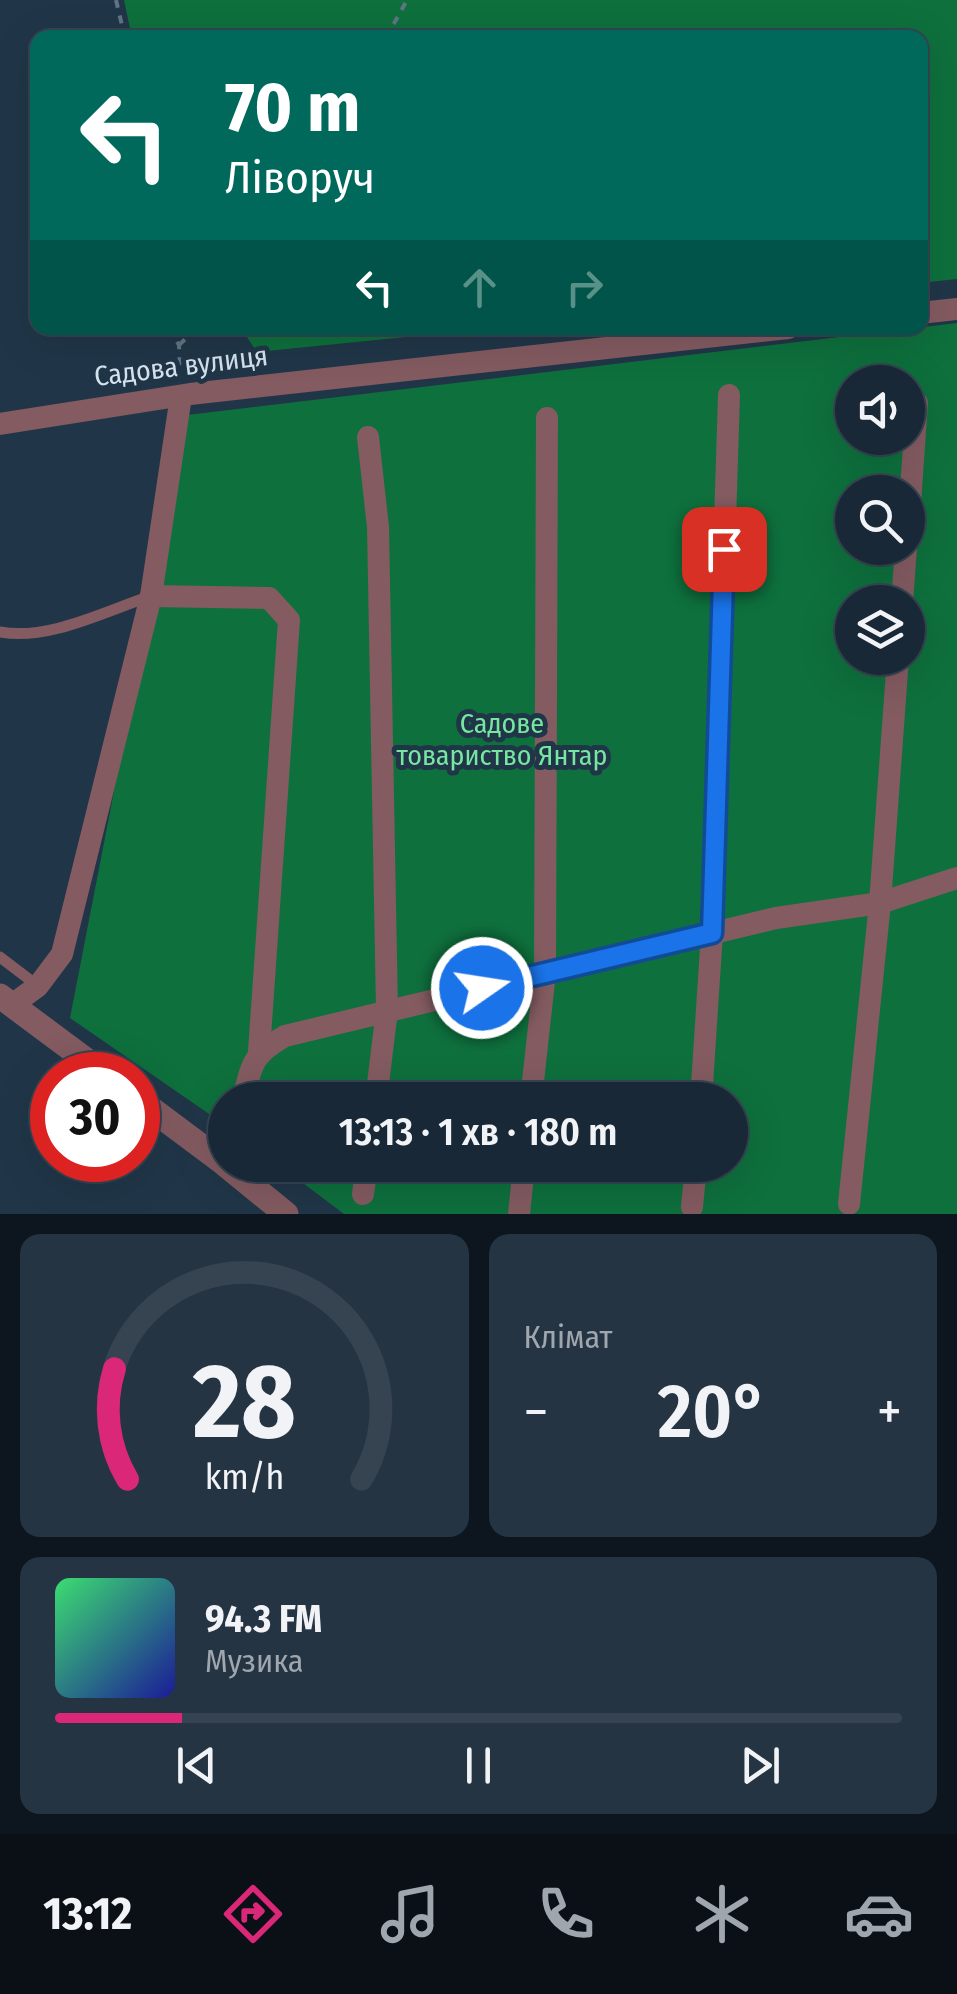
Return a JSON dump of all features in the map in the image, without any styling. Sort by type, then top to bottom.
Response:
[{"type":"street","points":[[928,312],[957,309]]},
{"type":"street","name":"Садова вулиця","points":[[0,424],[182,396],[726,335]]},
{"type":"street","points":[[702,1082],[712,933],[729,395]]},
{"type":"street","points":[[75,1052],[6,1001],[38,986],[62,954],[150,596],[182,396]]},
{"type":"street","points":[[534,1082],[545,972],[548,418]]},
{"type":"street","points":[[368,438],[378,528],[387,1010],[378,1082]]},
{"type":"street","points":[[150,596],[270,598],[290,620],[259,1051],[248,1082]]},
{"type":"street","points":[[849,1204],[880,903],[897,675]]},
{"type":"street","points":[[259,1051],[285,1036],[387,1010],[776,918],[880,903],[957,878]]},
{"type":"street","points":[[160,1115],[208,1149]]},
{"type":"street","points":[[249,1182],[286,1214]]},
{"type":"street","points":[[364,1194],[365,1182]]},
{"type":"street","points":[[519,1214],[522,1182]]},
{"type":"street","points":[[692,1207],[694,1182]]},
{"type":"lane","points":[[0,632],[16,635],[62,626],[150,596]]},
{"type":"lane","points":[[0,957],[38,986]]},
{"type":"path","points":[[116,0],[123,30]]},
{"type":"path","points":[[391,30],[408,0]]},
{"type":"path","points":[[173,335],[179,345],[182,396]]},
{"type":"path","points":[[179,345],[189,335]]},
{"type":"green space","points":[[124,0],[957,0],[957,279],[928,282],[928,30],[130,30]]},
{"type":"green space","name":"Садове товариство Янтар","points":[[957,323],[957,1214],[344,1214],[302,1182],[748,1182],[748,1082],[208,1082],[208,1113],[160,1080],[160,1052],[119,1052],[70,1018],[187,415],[857,335],[928,335],[928,326]]},
{"type":"green space","points":[[246,335],[426,335],[257,352]]},
{"type":"route","points":[[482,988],[712,933],[724,549]]}]
